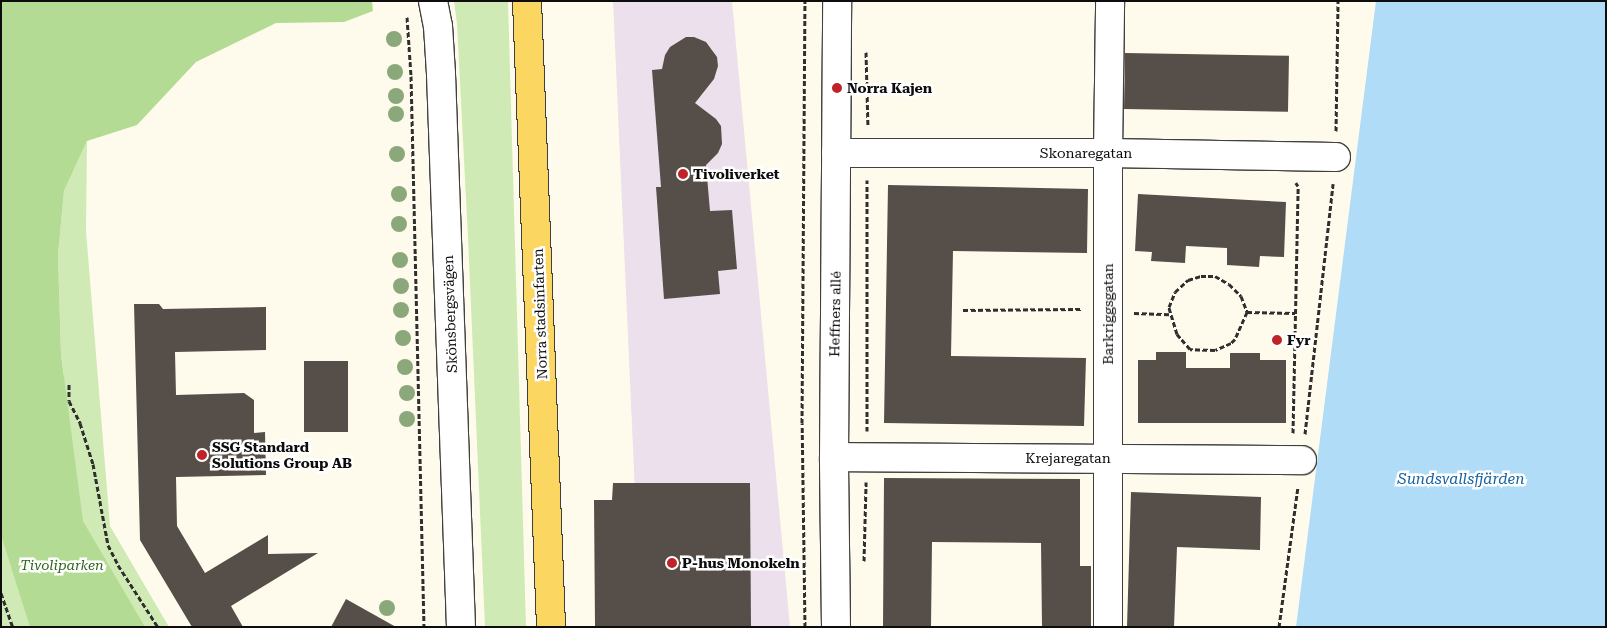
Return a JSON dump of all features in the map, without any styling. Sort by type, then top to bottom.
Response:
[{"type":"main road","name":"Norra stadsinfarten","points":[[516,1],[535,627]]},
{"type":"main road","name":"Norra stadsinfarten","points":[[527,1],[551,627]]},
{"type":"street","name":"Skönsbergsvägen","points":[[434,1],[438,26],[441,84],[461,627]]},
{"type":"street","name":"Heffners allé","points":[[836,627],[834,457],[837,1]]},
{"type":"street","name":"Barkriggsgatan","points":[[1108,627],[1108,153],[1110,1]]},
{"type":"street","name":"Skonaregatan","points":[[836,153],[1108,153],[1336,156]]},
{"type":"street","name":"Krejaregatan","points":[[834,457],[1108,457],[1302,460]]},
{"type":"path","points":[[805,1],[802,413],[805,627]]},
{"type":"path","points":[[1279,627],[1302,460],[1336,156],[1338,1]]},
{"type":"path","points":[[406,10],[411,76],[424,627]]},
{"type":"path","points":[[864,567],[867,458],[868,154],[866,50]]},
{"type":"path","points":[[1201,276],[1214,276],[1230,284],[1241,296],[1247,312],[1235,339],[1215,350],[1190,349],[1177,334],[1169,314],[1170,301],[1175,292],[1188,280],[1201,276]]},
{"type":"path","points":[[963,310],[1085,309]]},
{"type":"path","points":[[1247,312],[1295,313]]},
{"type":"path","points":[[1133,313],[1169,314]]},
{"type":"path","points":[[70,384],[69,401],[80,423],[94,464],[108,545],[118,565],[158,627]]},
{"type":"path","points":[[1,593],[13,627]]},
{"type":"shaded area","points":[[613,1],[732,1],[790,627],[641,627]]},
{"type":"green space","points":[[1,1],[372,1],[373,11],[344,22],[276,23],[196,62],[137,125],[87,141],[64,191],[58,255],[61,354],[83,521],[145,627],[30,627],[1,535]]},
{"type":"green space","points":[[454,1],[508,1],[526,627],[485,627],[468,238],[457,24]]},
{"type":"green space","name":"Tivoliparken","points":[[87,141],[86,231],[110,526],[169,627],[1,627],[1,453],[64,375],[61,354],[58,255],[64,191]]},
{"type":"water","name":"Sundsvallsfjärden","points":[[1376,1],[1606,1],[1606,627],[1296,627]]},
{"type":"building","name":"Tivoliverket","points":[[686,37],[694,37],[706,42],[717,57],[718,66],[714,79],[695,103],[716,119],[721,126],[722,144],[718,153],[706,165],[710,211],[732,210],[737,269],[718,271],[720,294],[664,299],[656,187],[661,187],[652,70],[662,69],[665,55],[670,47]]},
{"type":"building","points":[[1125,53],[1289,56],[1288,112],[1124,109]]},
{"type":"building","points":[[888,185],[1088,189],[1087,253],[953,251],[951,356],[1086,358],[1084,426],[884,423]]},
{"type":"building","points":[[1138,194],[1286,202],[1284,257],[1260,256],[1259,267],[1227,265],[1227,248],[1186,246],[1185,263],[1151,261],[1152,252],[1135,251]]},
{"type":"building","name":"SSG Standard Solutions Group AB","points":[[134,304],[159,304],[163,309],[266,307],[266,350],[175,352],[176,395],[244,393],[254,400],[254,433],[265,432],[266,475],[176,477],[177,526],[205,573],[268,535],[268,554],[318,553],[231,606],[243,627],[192,627],[140,540]]},
{"type":"building","points":[[1156,352],[1186,352],[1186,368],[1230,368],[1230,353],[1260,353],[1260,360],[1286,360],[1286,423],[1138,423],[1138,360],[1156,360]]},
{"type":"building","points":[[304,361],[348,361],[348,432],[304,432]]},
{"type":"building","points":[[884,478],[1080,479],[1080,566],[1091,566],[1091,627],[1042,627],[1041,543],[932,542],[931,627],[883,627]]},
{"type":"building","name":"P-hus Monokeln","points":[[613,483],[750,483],[751,627],[595,627],[594,500],[612,500]]},
{"type":"building","points":[[1131,492],[1261,497],[1260,550],[1177,547],[1174,627],[1127,627]]},
{"type":"building","points":[[346,599],[396,627],[331,627]]},
{"type":"place","name":"Norra Kajen","points":[[837,88]]},
{"type":"place","name":"Tivoliverket","points":[[683,174]]},
{"type":"place","name":"Fyr","points":[[1277,340]]},
{"type":"place","name":"SSG Standard Solutions Group AB","points":[[202,455]]},
{"type":"place","name":"P-hus Monokeln","points":[[672,563]]}]
